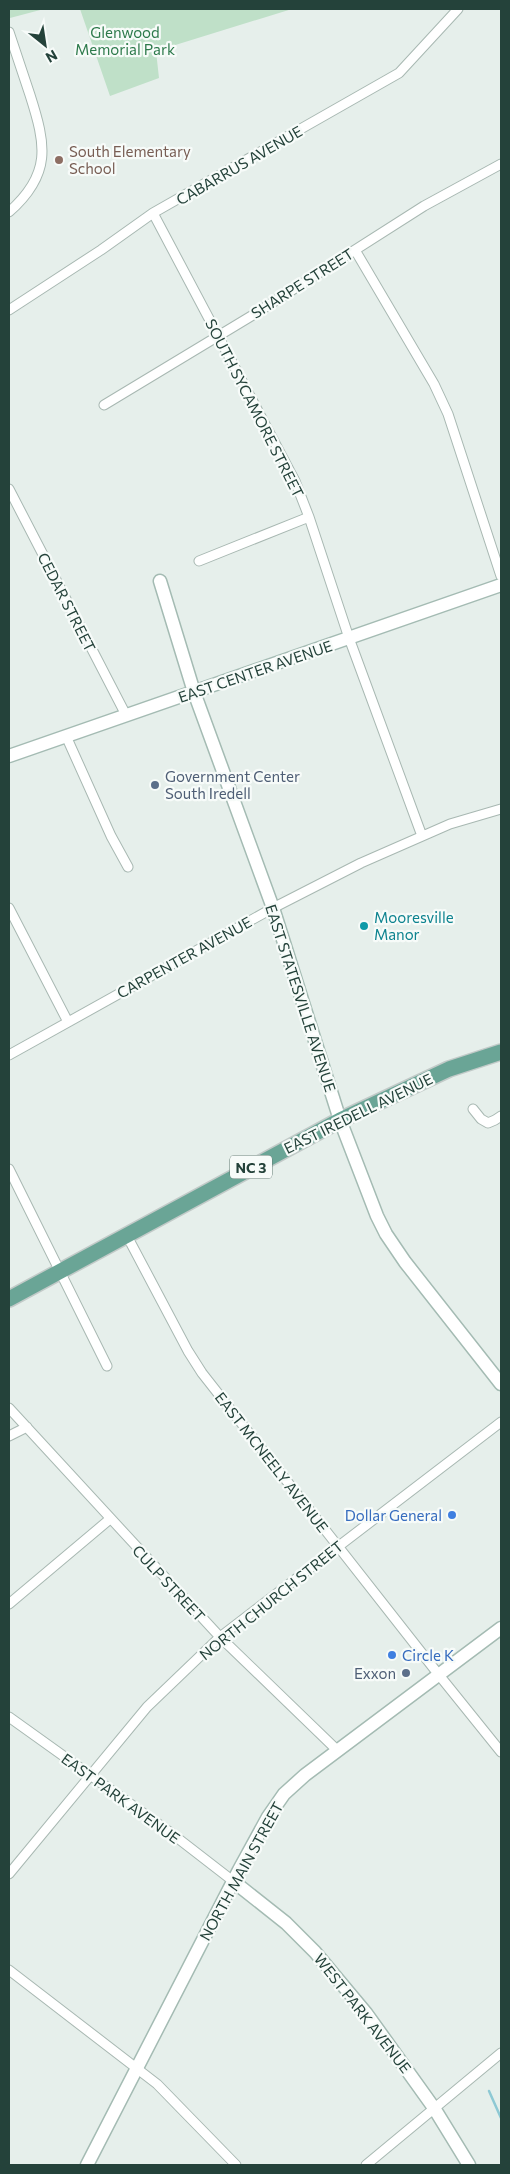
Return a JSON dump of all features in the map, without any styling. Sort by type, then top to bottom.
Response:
[{"type":"main road","name":"EAST IREDELL AVENUE","points":[[9,1299],[126,1234],[340,1120],[449,1069],[501,1052]]},
{"type":"street","name":"CABARRUS AVENUE","points":[[9,310],[153,214],[399,74],[458,9]]},
{"type":"street","points":[[9,32],[43,139],[42,160],[36,181],[24,198],[9,212]]},
{"type":"street","name":"SHARPE STREET","points":[[104,405],[424,206],[501,164]]},
{"type":"street","name":"SOUTH SYCAMORE STREET","points":[[153,214],[295,481],[309,517],[349,638],[422,836]]},
{"type":"street","points":[[356,250],[434,384],[448,414],[501,576]]},
{"type":"street","name":"CEDAR STREET","points":[[9,489],[126,715]]},
{"type":"street","points":[[199,561],[309,517]]},
{"type":"street","name":"EAST STATESVILLE AVENUE","points":[[160,582],[194,692],[273,908],[340,1120],[368,1192],[386,1234],[501,1384]]},
{"type":"street","name":"EAST CENTER AVENUE","points":[[9,756],[501,585]]},
{"type":"street","points":[[66,736],[111,836],[128,867]]},
{"type":"street","name":"CARPENTER AVENUE","points":[[9,1056],[273,908],[361,863],[450,824],[501,809]]},
{"type":"street","points":[[9,908],[68,1022]]},
{"type":"street","points":[[473,1109],[481,1118],[488,1122],[501,1116]]},
{"type":"street","points":[[9,1169],[107,1366]]},
{"type":"street","name":"EAST MCNEELY AVENUE","points":[[126,1234],[188,1351],[202,1373],[438,1675],[501,1752]]},
{"type":"street","name":"CULP STREET","points":[[9,1408],[220,1638],[338,1751]]},
{"type":"street","name":"NORTH CHURCH STREET","points":[[9,1874],[147,1707],[220,1638],[501,1422]]},
{"type":"street","points":[[9,1436],[27,1427]]},
{"type":"street","points":[[9,1604],[110,1519]]},
{"type":"street","name":"NORTH MAIN STREET","points":[[87,2165],[233,1881],[268,1817],[284,1794],[305,1775],[501,1628]]},
{"type":"street","name":"EAST PARK AVENUE","points":[[9,1717],[171,1833],[233,1881]]},
{"type":"street","name":"WEST PARK AVENUE","points":[[233,1881],[286,1923],[315,1952],[366,2013],[434,2108],[469,2165]]},
{"type":"street","points":[[9,1970],[157,2084],[236,2165]]},
{"type":"street","points":[[366,2165],[501,2053]]},
{"type":"green space","name":"Glenwood Memorial Park","points":[[9,9],[44,9],[10,18]]},
{"type":"green space","name":"Glenwood Memorial Park","points":[[80,9],[292,9],[156,51],[159,78],[110,96]]},
{"type":"waterway","points":[[489,2091],[501,2118]]},
{"type":"place","name":"South Elementary School","points":[[59,160]]},
{"type":"place","name":"Government Center South Iredell","points":[[155,785]]},
{"type":"place","name":"Mooresville Manor","points":[[364,926]]},
{"type":"place","name":"Dollar General","points":[[452,1515]]},
{"type":"place","name":"Circle K","points":[[392,1655]]},
{"type":"place","name":"Exxon","points":[[406,1673]]}]
